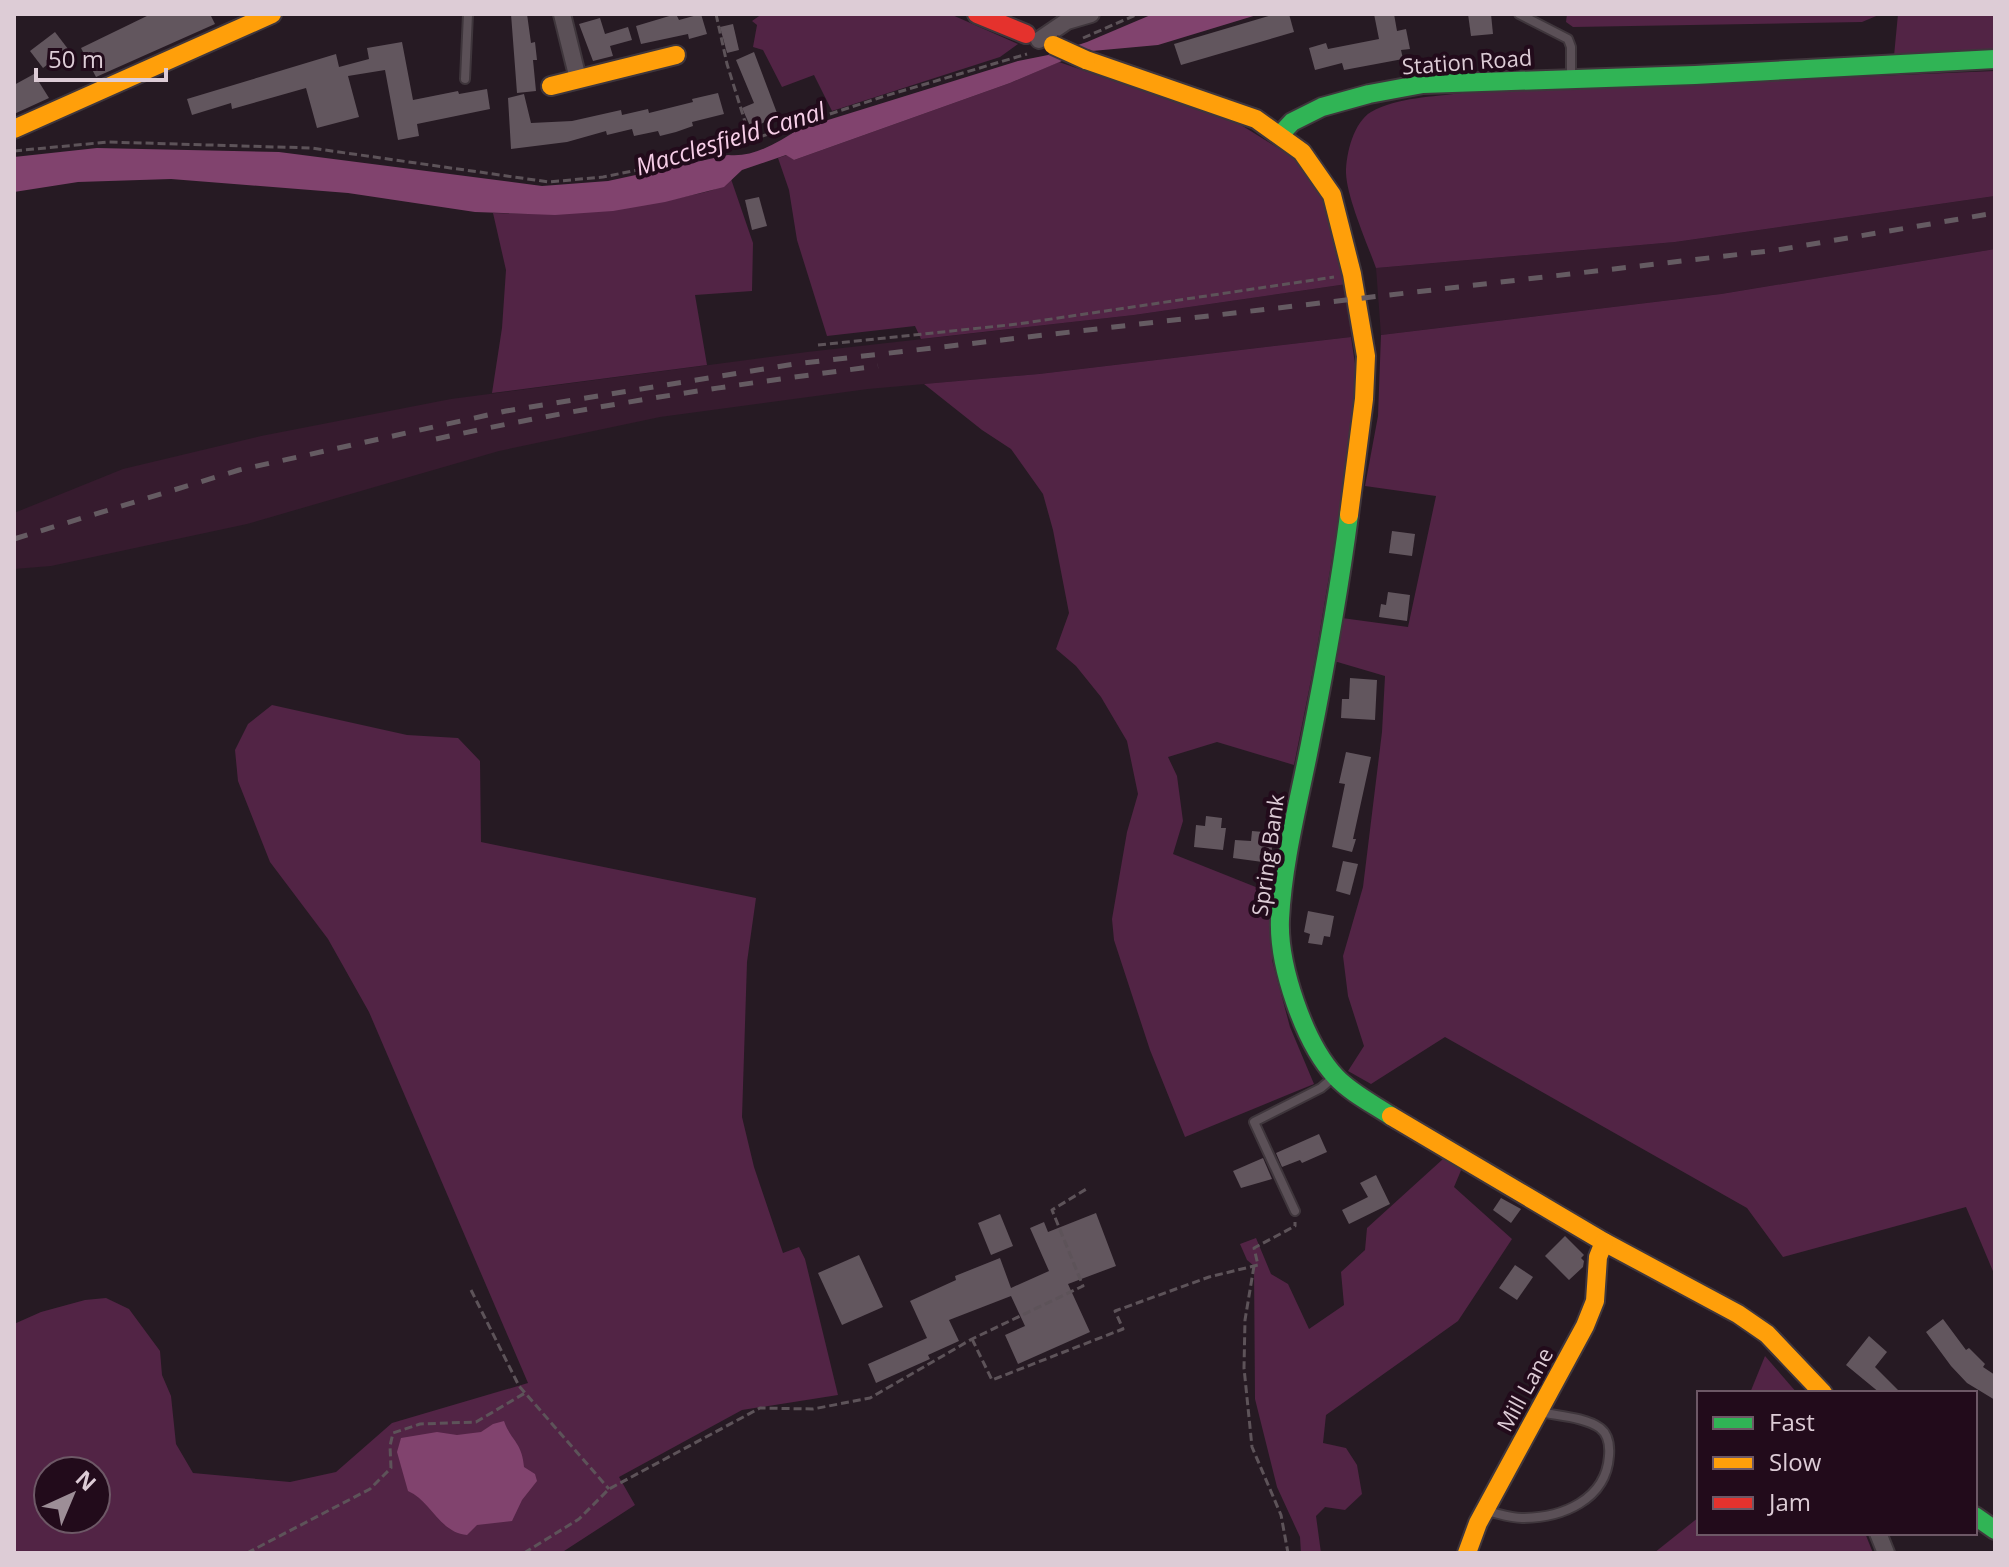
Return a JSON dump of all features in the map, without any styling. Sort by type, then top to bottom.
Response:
[{"type":"street","points":[[14,129],[272,14]]},
{"type":"street","points":[[562,14],[578,79]]},
{"type":"street","points":[[977,14],[1086,60],[1256,119],[1280,135]]},
{"type":"street","points":[[1040,39],[1067,21],[1091,14]]},
{"type":"street","points":[[551,86],[676,55]]},
{"type":"street","name":"Station Road","points":[[1280,135],[1292,122],[1307,114],[1369,94],[1423,84],[1695,75],[1995,59]]},
{"type":"street","name":"Spring Bank","points":[[1280,135],[1302,152],[1332,195],[1352,274],[1366,356],[1364,399],[1338,601],[1287,864],[1280,921],[1287,971],[1303,1026],[1335,1076],[1410,1128],[1604,1242],[1738,1314],[1778,1344],[1818,1388]]},
{"type":"street","name":"Mill Lane","points":[[1467,1553],[1484,1510],[1539,1412],[1595,1301],[1598,1257],[1604,1242]]},
{"type":"street","points":[[1977,1517],[1995,1530]]},
{"type":"lane","points":[[465,79],[468,14]]},
{"type":"lane","points":[[1519,14],[1568,39],[1572,79]]},
{"type":"lane","points":[[1295,1211],[1254,1122],[1321,1088],[1335,1076]]},
{"type":"lane","points":[[1484,1510],[1520,1518],[1557,1514],[1587,1501],[1598,1487],[1609,1464],[1610,1444],[1602,1429],[1590,1423],[1539,1412]]},
{"type":"path","points":[[716,14],[727,64],[751,141]]},
{"type":"path","points":[[14,151],[108,142],[311,148],[549,182],[641,171],[692,159],[1001,62],[1018,51]]},
{"type":"path","points":[[818,345],[1018,324],[1352,274]]},
{"type":"path","points":[[524,1553],[579,1519],[609,1489],[760,1408],[813,1409],[870,1398],[972,1339],[1083,1286],[1052,1210],[1088,1188]]},
{"type":"path","points":[[1288,1553],[1281,1515],[1252,1447],[1244,1368],[1245,1320],[1256,1266],[1254,1248],[1295,1226],[1295,1211]]},
{"type":"path","points":[[972,1339],[992,1380],[1123,1329],[1115,1311],[1209,1277],[1256,1266]]},
{"type":"path","points":[[471,1290],[525,1393],[609,1489]]},
{"type":"path","points":[[247,1553],[370,1489],[391,1468],[393,1433],[420,1424],[476,1422],[525,1393]]},
{"type":"shaded area","points":[[762,14],[950,14],[1018,44],[1000,57],[832,111],[814,75],[782,87],[763,50],[753,47],[757,25],[752,21]]},
{"type":"shaded area","points":[[1153,14],[1260,14],[1158,45],[1076,55],[1010,83],[794,160],[786,155],[742,170],[724,187],[613,211],[555,215],[475,212],[348,193],[171,179],[78,182],[14,192],[14,157],[97,148],[279,152],[542,186],[608,181],[728,155],[756,152],[799,129],[1018,61],[1048,55]]},
{"type":"shaded area","points":[[1567,14],[1881,14],[1862,22],[1573,27],[1566,22]]},
{"type":"shaded area","points":[[1898,14],[1995,14],[1995,49],[1894,56]]},
{"type":"shaded area","points":[[1059,62],[1241,125],[1296,159],[1322,188],[1347,284],[1134,315],[921,339],[915,326],[827,336],[797,240],[789,190],[778,158],[787,155],[794,160],[1010,83]]},
{"type":"shaded area","points":[[1995,71],[1995,196],[1675,242],[1376,268],[1347,183],[1348,156],[1360,123],[1381,107],[1416,98],[1462,93]]},
{"type":"shaded area","points":[[731,179],[753,243],[752,291],[695,295],[707,365],[492,393],[502,328],[506,270],[493,213],[618,209],[708,192]]},
{"type":"shaded area","points":[[1995,196],[1995,249],[1721,294],[1381,335],[1376,268],[1675,242]]},
{"type":"shaded area","points":[[1995,249],[1995,1276],[1966,1207],[1783,1257],[1747,1208],[1445,1037],[1371,1084],[1348,1071],[1364,1046],[1348,996],[1343,956],[1363,887],[1382,732],[1385,676],[1334,661],[1342,618],[1408,627],[1436,496],[1365,486],[1378,416],[1381,335],[1721,294]]},
{"type":"shaded area","points":[[1347,284],[1351,337],[1039,374],[868,389],[660,417],[499,451],[247,524],[51,566],[14,569],[14,513],[123,469],[261,436],[451,399],[807,352],[1134,315]]},
{"type":"shaded area","points":[[1351,337],[1358,384],[1315,660],[1294,765],[1217,742],[1168,757],[1177,776],[1183,821],[1173,854],[1273,894],[1272,960],[1290,1027],[1314,1084],[1185,1137],[1150,1050],[1114,940],[1112,919],[1127,832],[1138,794],[1127,741],[1101,697],[1076,666],[1056,649],[1069,613],[1043,494],[1011,449],[924,384],[1039,374]]},
{"type":"shaded area","points":[[272,705],[407,735],[458,738],[480,761],[481,842],[756,898],[747,962],[742,1117],[754,1167],[783,1253],[799,1247],[805,1259],[838,1395],[742,1410],[619,1477],[635,1505],[561,1553],[14,1553],[14,1324],[41,1312],[85,1300],[106,1298],[129,1309],[160,1351],[162,1375],[171,1396],[176,1444],[193,1473],[290,1482],[336,1472],[392,1423],[528,1383],[369,1012],[328,939],[270,862],[238,781],[235,750],[248,724]]},
{"type":"shaded area","points":[[1443,1159],[1462,1168],[1454,1187],[1512,1239],[1458,1321],[1326,1415],[1323,1443],[1346,1448],[1357,1465],[1362,1494],[1345,1510],[1325,1507],[1316,1516],[1321,1553],[1301,1553],[1300,1537],[1277,1487],[1255,1399],[1254,1266],[1247,1260],[1240,1244],[1256,1238],[1271,1274],[1288,1284],[1309,1329],[1344,1305],[1341,1272],[1365,1250],[1367,1228]]},
{"type":"shaded area","points":[[1765,1356],[1795,1391],[1751,1391]]},
{"type":"shaded area","points":[[504,1421],[519,1447],[524,1467],[535,1474],[537,1481],[522,1500],[512,1521],[477,1525],[467,1535],[458,1533],[408,1491],[397,1452],[401,1438],[437,1432],[457,1435],[481,1432]]},
{"type":"shaded area","points":[[1697,1519],[1697,1535],[1866,1535],[1873,1553],[1654,1553]]},
{"type":"building","points":[[151,14],[210,14],[215,24],[96,77],[81,48]]},
{"type":"building","points":[[511,14],[527,14],[531,43],[535,42],[536,91],[517,93]]},
{"type":"building","points":[[676,14],[679,20],[701,14],[707,34],[689,39],[688,34],[641,44],[636,26]]},
{"type":"building","points":[[1275,14],[1289,14],[1294,32],[1181,65],[1174,44]]},
{"type":"building","points":[[1374,14],[1394,14],[1397,31],[1406,29],[1410,49],[1401,50],[1403,59],[1344,70],[1342,63],[1315,70],[1309,48],[1326,43],[1328,49],[1379,39]]},
{"type":"building","points":[[1468,14],[1491,14],[1493,34],[1471,36]]},
{"type":"building","points":[[600,18],[605,34],[628,27],[632,40],[610,46],[613,56],[593,61],[579,24]]},
{"type":"building","points":[[733,24],[739,50],[727,53],[720,27]]},
{"type":"building","points":[[55,32],[68,49],[43,68],[30,51]]},
{"type":"building","points":[[402,42],[413,100],[487,89],[490,109],[417,124],[419,136],[398,140],[385,70],[348,76],[359,117],[317,128],[306,88],[232,109],[231,103],[192,115],[187,99],[336,54],[339,67],[369,59],[367,48]]},
{"type":"building","points":[[754,52],[777,113],[768,116],[770,120],[751,128],[742,108],[754,103],[736,60]]},
{"type":"building","points":[[34,74],[49,98],[14,114],[14,85]]},
{"type":"building","points":[[718,93],[724,114],[692,122],[693,126],[676,132],[660,136],[658,131],[634,136],[632,129],[607,135],[606,131],[567,142],[511,149],[508,98],[524,94],[531,123],[572,121],[621,110],[622,115],[648,109],[649,113]]},
{"type":"building","points":[[759,197],[767,226],[752,230],[745,200]]},
{"type":"building","points":[[1392,531],[1415,534],[1412,556],[1389,553]]},
{"type":"building","points":[[1388,592],[1410,595],[1407,621],[1379,617],[1381,604],[1386,605]]},
{"type":"building","points":[[1350,678],[1377,680],[1375,720],[1341,718],[1342,699],[1349,699]]},
{"type":"building","points":[[1346,752],[1371,757],[1352,852],[1332,847],[1345,784],[1339,783]]},
{"type":"building","points":[[1206,816],[1222,818],[1221,828],[1226,828],[1223,850],[1194,847],[1196,825],[1205,826]]},
{"type":"building","points":[[1252,831],[1274,833],[1270,863],[1233,858],[1235,840],[1251,841]]},
{"type":"building","points":[[1343,861],[1358,864],[1350,895],[1336,891]]},
{"type":"building","points":[[1308,911],[1334,916],[1330,937],[1324,936],[1322,945],[1308,943],[1310,934],[1304,932]]},
{"type":"building","points":[[1319,1134],[1327,1152],[1302,1163],[1300,1160],[1282,1167],[1276,1153]]},
{"type":"building","points":[[1263,1158],[1272,1179],[1241,1188],[1233,1171]]},
{"type":"building","points":[[1376,1175],[1390,1204],[1349,1224],[1342,1210],[1368,1197],[1360,1183]]},
{"type":"building","points":[[1501,1198],[1521,1209],[1511,1223],[1493,1210]]},
{"type":"building","points":[[1096,1213],[1116,1266],[1068,1284],[1090,1332],[1018,1364],[1005,1335],[1025,1326],[1011,1296],[949,1320],[959,1341],[928,1355],[930,1359],[876,1383],[868,1364],[927,1338],[910,1301],[956,1280],[955,1276],[1000,1258],[1011,1288],[1049,1271],[1030,1228],[1044,1222],[1048,1232]]},
{"type":"building","points":[[1000,1214],[1013,1246],[991,1255],[978,1223]]},
{"type":"building","points":[[1565,1236],[1584,1255],[1581,1258],[1583,1267],[1569,1280],[1545,1256]]},
{"type":"building","points":[[859,1255],[883,1307],[842,1325],[818,1273]]},
{"type":"building","points":[[1515,1265],[1533,1277],[1517,1300],[1499,1288]]},
{"type":"building","points":[[1943,1319],[1966,1350],[1969,1348],[1985,1364],[1983,1367],[1995,1375],[1995,1400],[1967,1383],[1926,1332]]},
{"type":"building","points":[[1869,1336],[1887,1352],[1875,1367],[1899,1391],[1878,1391],[1846,1365]]},
{"type":"railway","points":[[14,539],[239,470],[506,411],[795,364],[1777,250],[1995,213]]},
{"type":"railway","points":[[436,439],[656,398],[878,366]]},
{"type":"traffic: fast","points":[[1280,135],[1292,122],[1322,107],[1423,84],[1695,75],[1995,59]]},
{"type":"traffic: fast","points":[[1349,515],[1326,658],[1288,853],[1280,919],[1281,938],[1295,1002],[1324,1062],[1348,1088],[1391,1116]]},
{"type":"traffic: fast","points":[[1977,1517],[1995,1530]]},
{"type":"traffic: slow","points":[[14,129],[272,14]]},
{"type":"traffic: slow","points":[[1053,45],[1086,60]]},
{"type":"traffic: slow","points":[[551,86],[676,55]]},
{"type":"traffic: slow","points":[[1086,60],[1256,119],[1302,152],[1332,195],[1352,274],[1366,356],[1364,399],[1349,515]]},
{"type":"traffic: slow","points":[[1391,1116],[1604,1242],[1738,1314],[1767,1334],[1821,1391]]},
{"type":"traffic: slow","points":[[1467,1553],[1478,1523],[1585,1326],[1595,1301],[1598,1257],[1604,1242]]},
{"type":"traffic: jam","points":[[977,14],[1026,34]]},
{"type":"water label","name":"Macclesfield Canal","points":[[730,138]]}]
